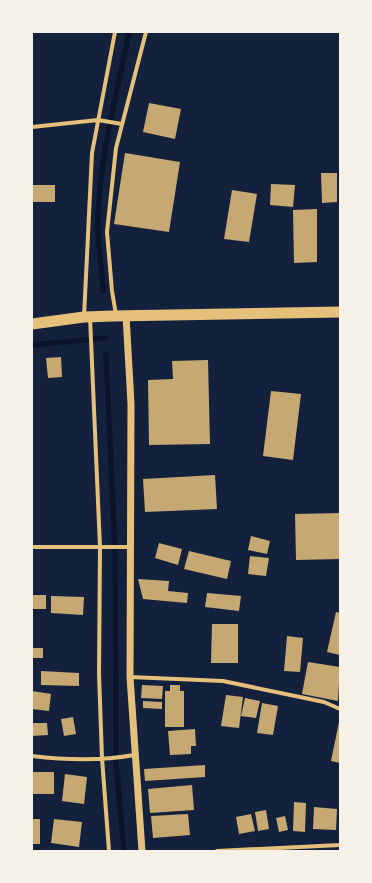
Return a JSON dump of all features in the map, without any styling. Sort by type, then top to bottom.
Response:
[{"type":"highway","points":[[32,324],[90,317],[340,312]]},
{"type":"street","points":[[109,851],[102,758],[99,674],[100,547],[90,317],[92,153],[115,32]]},
{"type":"street","points":[[142,851],[134,755],[130,677],[131,404],[118,316],[112,291],[107,232],[116,148],[146,32]]},
{"type":"street","points":[[32,127],[98,120],[106,120],[122,124]]},
{"type":"street","points":[[32,547],[130,547]]},
{"type":"street","points":[[130,677],[223,681],[324,702],[340,709]]},
{"type":"street","points":[[32,756],[53,759],[109,758],[134,755]]},
{"type":"street","points":[[217,851],[340,845]]},
{"type":"building","points":[[149,103],[181,109],[175,139],[143,132]]},
{"type":"building","points":[[125,153],[180,162],[169,232],[114,224]]},
{"type":"building","points":[[321,173],[337,173],[337,202],[322,203]]},
{"type":"building","points":[[271,184],[295,185],[293,207],[270,205]]},
{"type":"building","points":[[32,185],[55,185],[55,202],[32,202]]},
{"type":"building","points":[[232,190],[257,194],[249,242],[224,239]]},
{"type":"building","points":[[317,209],[317,262],[294,263],[293,210]]},
{"type":"building","points":[[61,357],[62,377],[48,378],[46,358]]},
{"type":"building","points":[[208,360],[210,444],[149,445],[148,380],[173,379],[172,361]]},
{"type":"building","points":[[271,391],[301,394],[293,460],[263,456]]},
{"type":"building","points":[[215,475],[217,509],[145,512],[143,479]]},
{"type":"building","points":[[340,513],[340,559],[296,560],[295,514]]},
{"type":"building","points":[[251,536],[270,541],[267,554],[248,550]]},
{"type":"building","points":[[159,543],[182,549],[178,565],[155,558]]},
{"type":"building","points":[[189,551],[231,561],[227,579],[184,569]]},
{"type":"building","points":[[250,556],[269,558],[266,576],[248,574]]},
{"type":"building","points":[[138,579],[169,581],[168,591],[188,593],[187,603],[143,599]]},
{"type":"building","points":[[207,593],[241,596],[239,611],[205,607]]},
{"type":"building","points":[[32,595],[46,595],[46,609],[32,609]]},
{"type":"building","points":[[51,596],[84,597],[83,615],[51,613]]},
{"type":"building","points":[[336,612],[340,613],[340,655],[327,652]]},
{"type":"building","points":[[212,624],[238,624],[238,663],[211,663]]},
{"type":"building","points":[[287,636],[303,638],[300,672],[284,671]]},
{"type":"building","points":[[32,648],[43,648],[43,658],[32,658]]},
{"type":"building","points":[[308,662],[340,667],[338,701],[302,694]]},
{"type":"building","points":[[41,671],[79,673],[79,686],[41,685]]},
{"type":"building","points":[[142,685],[163,686],[162,699],[141,698]]},
{"type":"building","points":[[170,685],[180,685],[180,691],[184,691],[184,727],[165,727],[165,691],[170,691]]},
{"type":"building","points":[[32,691],[51,694],[49,711],[32,709]]},
{"type":"building","points":[[226,695],[243,697],[239,728],[221,726]]},
{"type":"building","points":[[245,698],[260,701],[256,718],[241,716]]},
{"type":"building","points":[[143,701],[162,702],[162,709],[143,708]]},
{"type":"building","points":[[262,703],[278,706],[273,735],[257,733]]},
{"type":"building","points":[[73,717],[76,734],[64,736],[61,719]]},
{"type":"building","points":[[340,722],[340,763],[331,761]]},
{"type":"building","points":[[32,723],[47,723],[48,735],[32,736]]},
{"type":"building","points":[[195,729],[196,746],[191,746],[191,754],[170,755],[168,731]]},
{"type":"building","points":[[205,765],[205,777],[145,781],[144,769]]},
{"type":"building","points":[[32,772],[54,772],[54,794],[32,794]]},
{"type":"building","points":[[65,774],[87,777],[84,804],[62,801]]},
{"type":"building","points":[[192,785],[194,810],[150,813],[148,789]]},
{"type":"building","points":[[294,802],[306,803],[305,832],[293,831]]},
{"type":"building","points":[[314,807],[337,809],[336,830],[313,829]]},
{"type":"building","points":[[266,810],[269,829],[258,831],[255,812]]},
{"type":"building","points":[[188,814],[190,835],[153,838],[151,816]]},
{"type":"building","points":[[251,814],[255,831],[239,834],[236,817]]},
{"type":"building","points":[[285,816],[288,830],[279,832],[276,818]]},
{"type":"building","points":[[32,819],[40,819],[40,844],[32,844]]},
{"type":"building","points":[[54,819],[82,822],[79,847],[51,843]]},
{"type":"waterway","points":[[103,291],[98,236],[99,194],[110,125],[129,32]]},
{"type":"waterway","points":[[32,345],[106,338]]},
{"type":"waterway","points":[[106,354],[115,552],[116,763],[124,851]]}]
